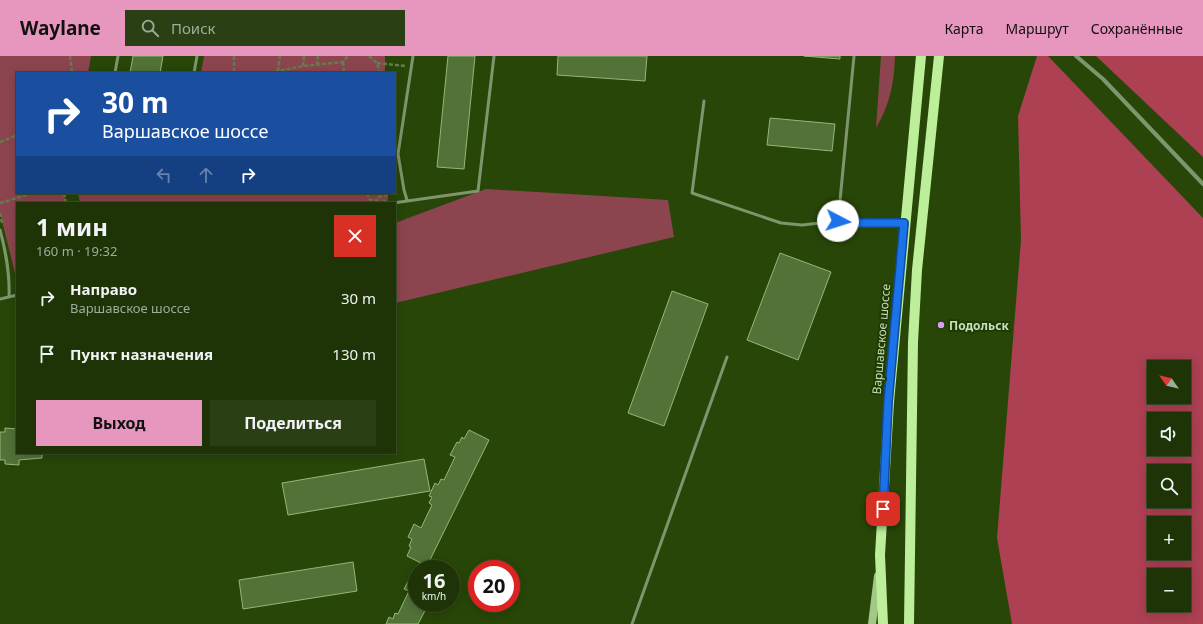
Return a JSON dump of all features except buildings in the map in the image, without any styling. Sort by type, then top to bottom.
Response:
[{"type":"main road","name":"Варшавское шоссе","points":[[883,624],[880,555],[888,402],[921,56]]},
{"type":"main road","points":[[909,624],[913,342],[917,270],[939,56]]},
{"type":"main road","points":[[872,624],[880,555]]},
{"type":"street","points":[[1076,56],[1103,79],[1203,184]]},
{"type":"lane","points":[[115,72],[118,56]]},
{"type":"lane","points":[[194,72],[198,56]]},
{"type":"lane","points":[[407,200],[398,154],[413,56]]},
{"type":"lane","points":[[396,202],[478,191],[494,56]]},
{"type":"lane","points":[[838,221],[854,56]]},
{"type":"lane","points":[[704,101],[692,193],[782,223],[802,225],[838,221],[860,223],[904,223]]},
{"type":"lane","points":[[0,230],[8,261],[10,279],[9,297]]},
{"type":"lane","points":[[0,299],[16,295]]},
{"type":"lane","points":[[632,624],[727,357]]},
{"type":"path","points":[[70,56],[72,72]]},
{"type":"path","points":[[234,56],[234,72]]},
{"type":"path","points":[[278,71],[280,56]]},
{"type":"path","points":[[303,66],[304,56]]},
{"type":"path","points":[[317,65],[318,56]]},
{"type":"path","points":[[274,72],[303,66],[343,62],[348,56]]},
{"type":"path","points":[[369,56],[377,63],[380,72]]},
{"type":"path","points":[[343,62],[344,72]]},
{"type":"path","points":[[377,63],[411,67]]},
{"type":"path","points":[[0,142],[16,135]]},
{"type":"path","points":[[0,203],[31,194]]},
{"type":"path","points":[[367,194],[369,199],[373,202],[378,200],[378,195]]},
{"type":"shaded area","points":[[0,56],[91,56],[88,72],[16,72],[16,194],[64,194],[66,202],[16,202],[16,277],[0,213]]},
{"type":"shaded area","points":[[204,56],[385,56],[385,72],[201,72]]},
{"type":"shaded area","points":[[881,56],[895,56],[892,85],[888,102],[876,128]]},
{"type":"shaded area","points":[[1037,56],[1048,56],[1203,218],[1203,624],[1012,624],[997,538],[1021,240],[1018,116]]},
{"type":"shaded area","points":[[1096,56],[1203,56],[1203,157]]},
{"type":"shaded area","points":[[486,189],[668,200],[674,237],[396,303],[396,223]]},
{"type":"shaded area","points":[[78,194],[388,194],[388,202],[80,202]]},
{"type":"place","name":"Подольск","points":[[941,325]]},
{"type":"route","points":[[838,221],[860,223],[904,223],[888,402],[883,509]]}]
